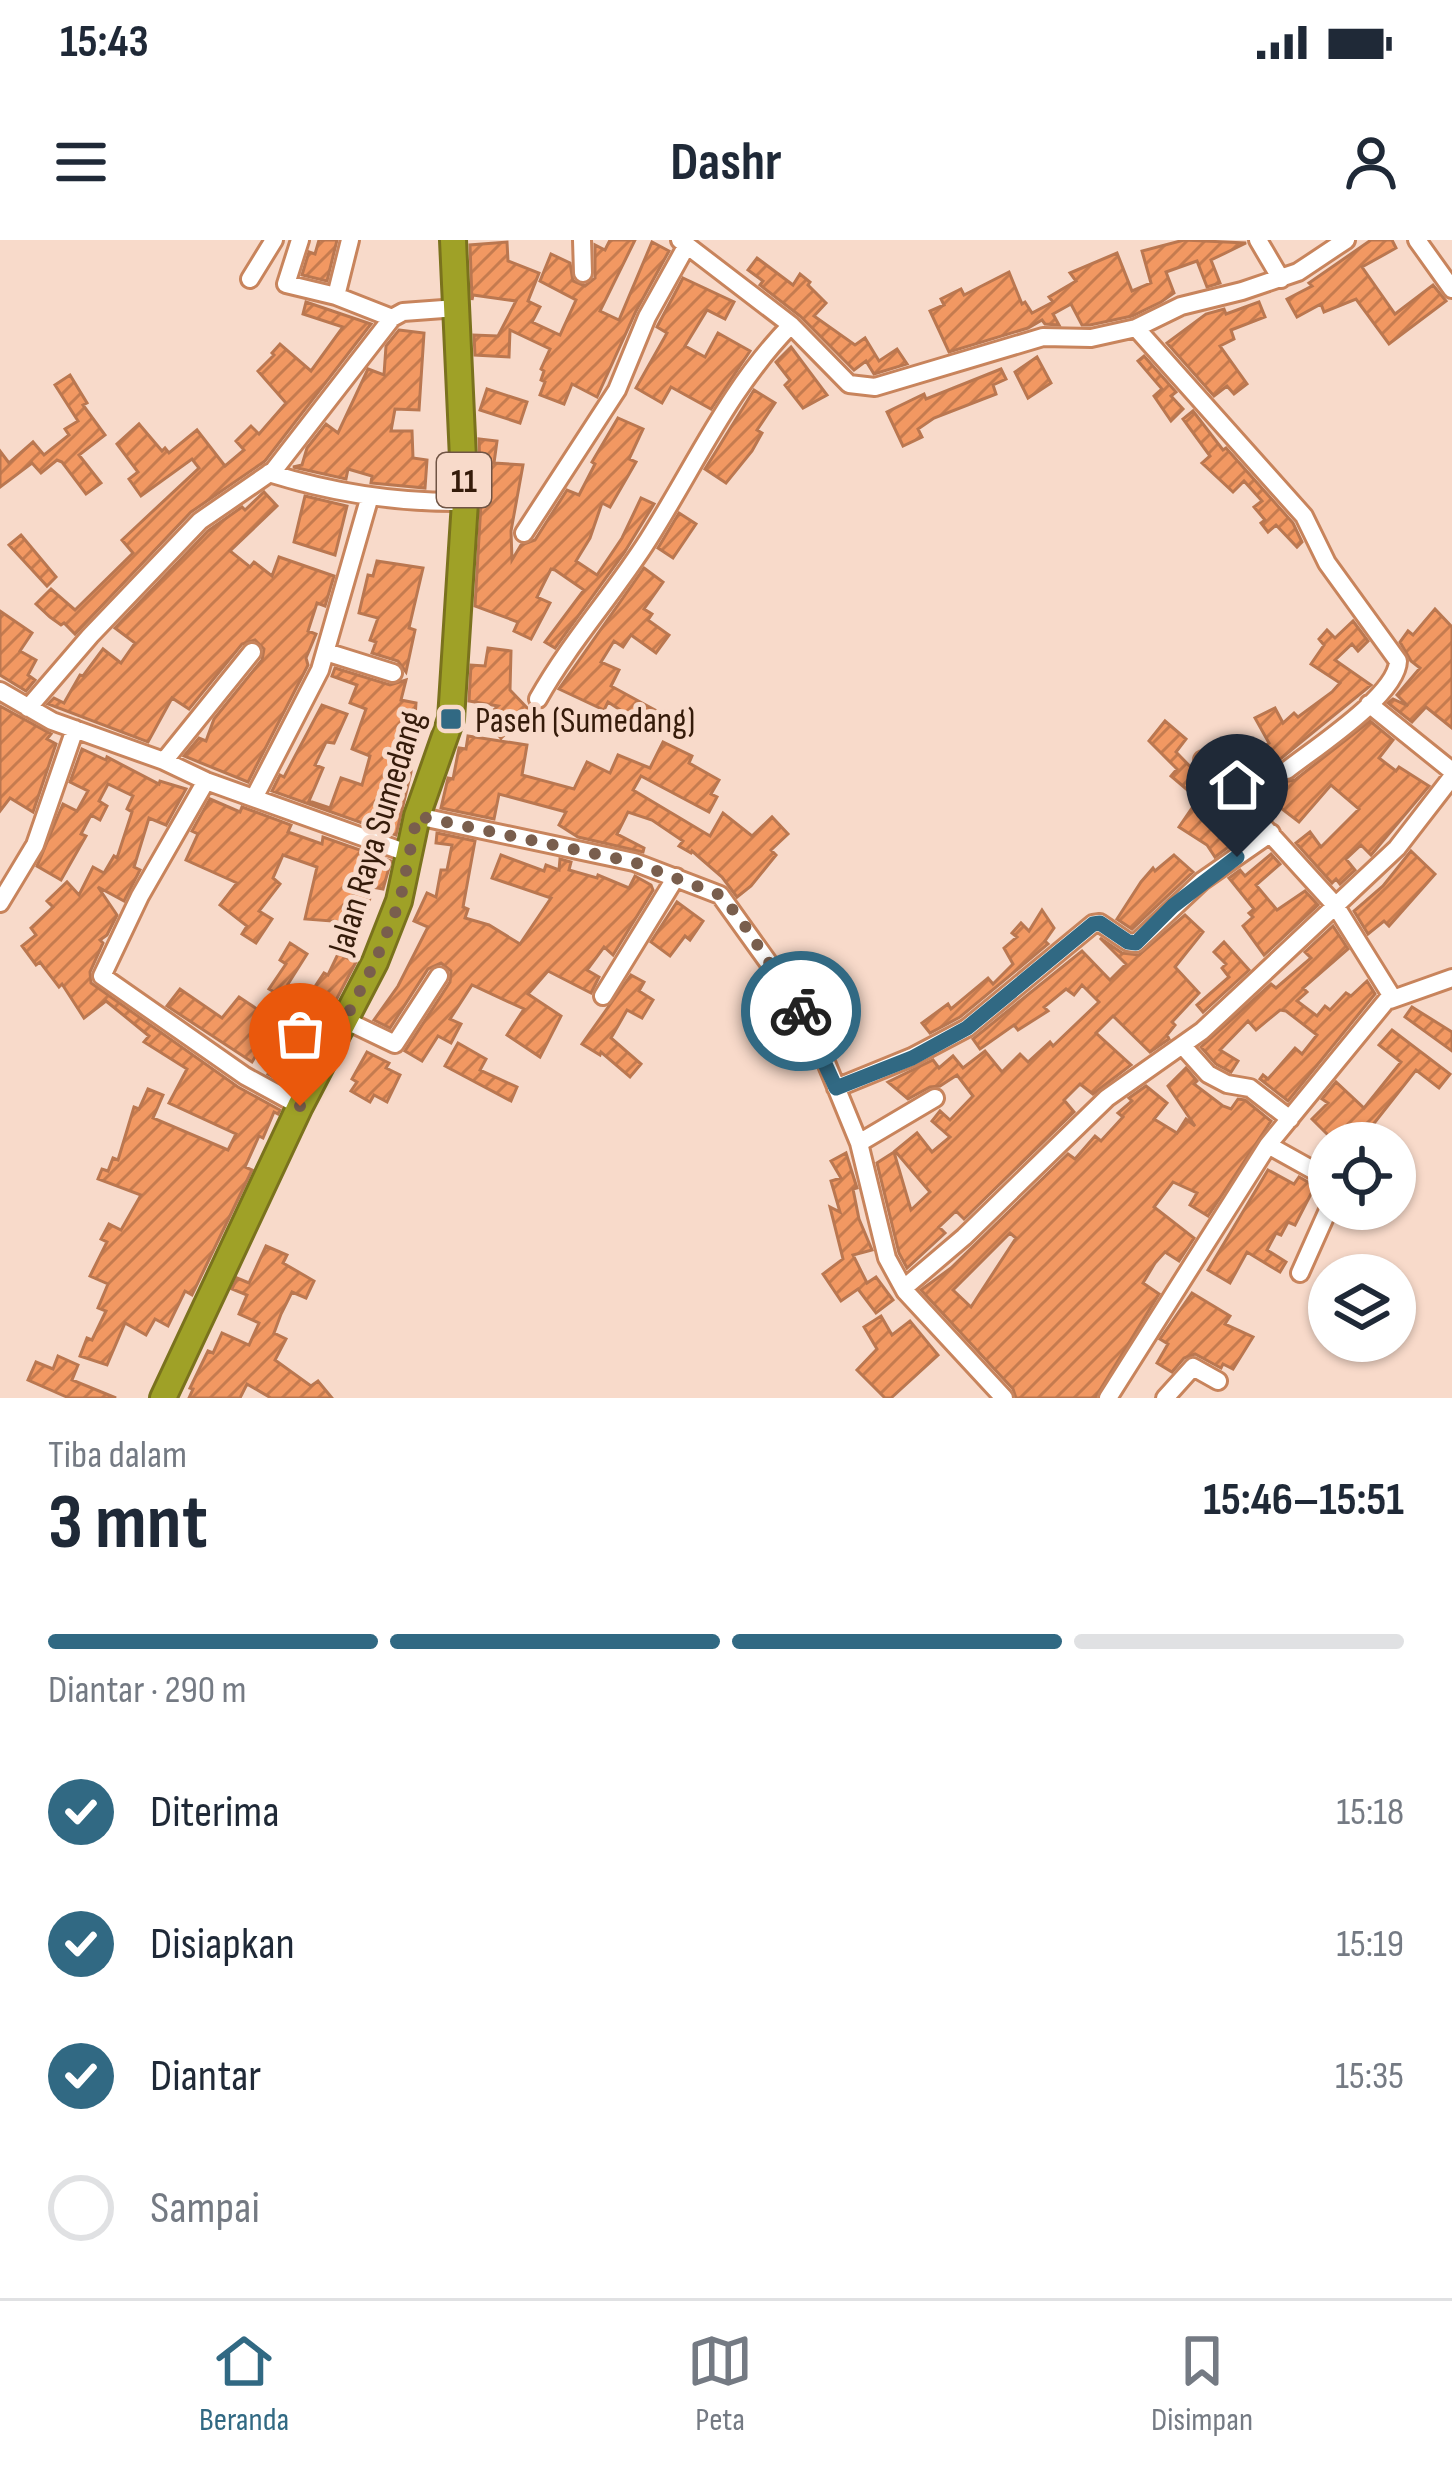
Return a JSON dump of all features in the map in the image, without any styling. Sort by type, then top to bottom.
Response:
[{"type":"highway","name":"Jalan Raya Sumedang","points":[[163,1398],[300,1106],[347,1022],[400,901],[417,816],[451,719],[466,502],[453,240]]},
{"type":"street","points":[[250,279],[274,240]]},
{"type":"street","points":[[300,240],[284,283],[392,317]]},
{"type":"street","points":[[336,296],[350,240]]},
{"type":"street","points":[[582,240],[583,273]]},
{"type":"street","points":[[1258,240],[1281,279]]},
{"type":"street","points":[[524,533],[616,389],[683,243],[791,325],[849,384],[875,388],[1043,337],[1091,338],[1136,328],[1181,306],[1281,279],[1346,240]]},
{"type":"street","points":[[1417,240],[1452,289]]},
{"type":"street","points":[[28,708],[200,521],[269,473],[297,445],[392,317],[457,308]]},
{"type":"street","points":[[538,699],[565,652],[648,541],[740,383],[791,325]]},
{"type":"street","points":[[1136,328],[1304,516],[1328,563],[1398,661],[1396,674],[1369,704],[1288,770]]},
{"type":"street","points":[[269,473],[370,496],[420,503],[466,502]]},
{"type":"street","points":[[255,796],[326,652],[370,496]]},
{"type":"street","points":[[164,760],[252,652]]},
{"type":"street","points":[[326,652],[393,673]]},
{"type":"street","points":[[0,691],[74,729],[410,854]]},
{"type":"street","points":[[904,1288],[980,1222],[1107,1098],[1182,1046],[1397,848],[1452,774],[1369,704]]},
{"type":"street","points":[[0,903],[35,845],[74,729]]},
{"type":"street","points":[[1203,760],[1335,905],[1390,1000]]},
{"type":"street","points":[[206,781],[140,896],[102,976],[245,1076],[300,1106]]},
{"type":"street","points":[[417,816],[634,862],[720,895],[796,1000],[859,1143],[887,1258],[904,1288],[1004,1398]]},
{"type":"street","points":[[836,1088],[912,1058],[967,1028],[1093,924],[1100,923],[1136,943],[1202,881],[1271,833]]},
{"type":"street","points":[[603,996],[676,877]]},
{"type":"street","points":[[347,1022],[395,1044],[439,976]]},
{"type":"street","points":[[1108,1398],[1268,1145],[1390,1000],[1452,979]]},
{"type":"street","points":[[1182,1046],[1208,1074],[1250,1088],[1290,1119]]},
{"type":"street","points":[[859,1143],[935,1098]]},
{"type":"street","points":[[1268,1145],[1308,1167]]},
{"type":"street","points":[[1300,1273],[1319,1230]]},
{"type":"street","points":[[1165,1398],[1193,1366],[1218,1382]]},
{"type":"building","points":[[319,240],[337,240],[327,281],[302,275],[309,252],[315,254]]},
{"type":"building","points":[[610,240],[635,240],[600,311],[619,320],[652,242],[669,251],[597,397],[572,384],[564,404],[540,395],[545,382],[541,369],[550,349],[510,330],[509,357],[475,355],[474,335],[498,336],[516,301],[473,295],[472,300],[470,245],[507,242],[508,261],[539,273],[528,301],[540,307],[532,322],[560,335],[576,300],[540,281],[551,254],[570,263],[573,281],[585,286],[595,278],[595,245],[605,250]]},
{"type":"building","points":[[1184,240],[1246,243],[1211,260],[1220,283],[1207,287],[1197,261],[1166,272],[1174,293],[1132,316],[1082,325],[1071,304],[1053,314],[1059,325],[1042,320],[949,352],[930,311],[961,289],[964,295],[1009,272],[1022,304],[1032,313],[1076,281],[1070,273],[1117,253],[1132,291],[1151,283],[1142,251]]},
{"type":"building","points":[[1371,240],[1392,240],[1396,248],[1362,267],[1395,314],[1433,285],[1446,301],[1389,344],[1356,299],[1324,312],[1321,304],[1297,317],[1287,299],[1312,286],[1309,283]]},
{"type":"building","points":[[757,258],[793,285],[800,274],[810,282],[826,303],[814,316],[855,345],[865,338],[879,361],[897,349],[907,364],[874,374],[866,361],[854,370],[800,316],[760,285],[763,281],[748,270]]},
{"type":"building","points":[[683,278],[734,302],[725,319],[707,310],[685,346],[705,357],[718,333],[750,351],[711,409],[671,387],[662,403],[636,388],[667,333],[657,327]]},
{"type":"building","points":[[306,302],[371,324],[265,461],[191,512],[75,634],[50,617],[36,604],[51,589],[75,610],[133,553],[122,540],[199,468],[192,459],[141,496],[129,479],[138,472],[117,444],[139,424],[169,453],[197,430],[225,466],[244,450],[236,441],[251,426],[259,434],[286,403],[258,371],[272,353],[280,344],[311,371],[343,327],[303,314]]},
{"type":"building","points":[[1259,302],[1265,317],[1231,330],[1234,339],[1220,346],[1247,384],[1234,394],[1227,386],[1214,396],[1167,343],[1206,314],[1224,309],[1226,314]]},
{"type":"building","points":[[399,330],[424,333],[419,410],[395,409],[391,431],[412,431],[413,458],[427,460],[425,488],[371,483],[372,476],[348,469],[346,479],[293,467],[302,465],[307,448],[326,424],[338,433],[368,369],[384,375],[386,346]]},
{"type":"building","points":[[791,347],[827,395],[803,408],[785,385],[790,380],[776,362]]},
{"type":"building","points":[[1144,356],[1176,392],[1171,396],[1183,409],[1171,421],[1154,396],[1162,389],[1138,361]]},
{"type":"building","points":[[1037,357],[1051,383],[1028,398],[1015,372]]},
{"type":"building","points":[[1001,369],[1006,379],[993,385],[996,394],[934,418],[918,429],[922,437],[903,446],[887,412],[924,394],[926,399]]},
{"type":"building","points":[[70,375],[87,403],[83,405],[105,435],[79,455],[101,483],[86,494],[57,460],[41,473],[32,463],[0,487],[0,451],[9,463],[33,442],[44,455],[78,421],[55,385]]},
{"type":"building","points":[[487,389],[527,402],[520,423],[480,410]]},
{"type":"building","points":[[754,390],[775,403],[757,430],[762,433],[752,451],[726,483],[705,469]]},
{"type":"building","points":[[1193,411],[1293,523],[1302,542],[1297,547],[1276,525],[1268,532],[1254,507],[1262,501],[1244,481],[1233,492],[1202,463],[1210,456],[1183,419]]},
{"type":"building","points":[[618,418],[643,429],[629,459],[636,462],[610,507],[602,503],[576,561],[597,575],[641,498],[654,504],[555,648],[545,642],[584,590],[555,570],[551,569],[537,597],[550,603],[531,639],[514,631],[518,622],[475,606],[479,439],[497,441],[494,463],[523,465],[511,531],[512,560],[521,545],[535,540],[567,490],[579,495]]},
{"type":"building","points":[[264,492],[277,506],[230,551],[272,576],[279,557],[334,576],[325,606],[317,603],[308,631],[316,634],[306,658],[308,665],[248,782],[184,756],[199,738],[206,741],[214,719],[262,660],[264,649],[255,640],[242,644],[189,709],[172,698],[148,742],[48,704],[54,698],[64,703],[103,649],[121,663],[135,643],[115,628],[208,531],[242,507],[245,510]]},
{"type":"building","points":[[305,496],[347,506],[335,555],[294,542]]},
{"type":"building","points":[[679,513],[696,524],[673,558],[658,548]]},
{"type":"building","points":[[21,535],[56,577],[47,586],[9,545]]},
{"type":"building","points":[[377,561],[423,568],[409,628],[415,630],[406,672],[398,661],[372,653],[376,642],[370,640],[378,618],[359,613],[368,575],[373,576]]},
{"type":"building","points":[[644,568],[663,582],[644,609],[652,614],[648,620],[669,635],[656,653],[631,635],[623,647],[614,641],[601,662],[619,670],[611,686],[655,710],[645,726],[608,702],[604,710],[559,689]]},
{"type":"building","points":[[1435,609],[1452,627],[1452,728],[1426,707],[1412,722],[1388,703],[1393,699],[1408,706],[1397,695],[1420,668],[1400,642],[1408,631],[1413,635]]},
{"type":"building","points":[[0,611],[32,633],[20,651],[36,660],[28,675],[35,680],[26,691],[0,675]]},
{"type":"building","points":[[1353,621],[1368,641],[1358,651],[1352,644],[1335,660],[1371,685],[1279,760],[1276,777],[1283,782],[1295,780],[1370,721],[1393,740],[1379,758],[1429,786],[1371,855],[1361,845],[1346,859],[1355,870],[1340,884],[1336,879],[1332,883],[1296,843],[1310,832],[1321,847],[1359,809],[1331,785],[1299,822],[1273,802],[1265,809],[1213,752],[1217,749],[1234,768],[1269,743],[1255,718],[1275,708],[1283,723],[1332,692],[1340,683],[1311,664],[1324,645],[1319,639],[1327,630],[1335,638]]},
{"type":"building","points":[[488,648],[511,651],[510,690],[530,711],[501,738],[484,719],[498,706],[469,701],[471,665],[485,666]]},
{"type":"building","points":[[335,668],[390,685],[406,680],[401,700],[416,703],[411,772],[396,835],[272,791],[322,705],[347,714],[334,743],[326,742],[315,765],[323,768],[309,801],[330,808],[341,778],[362,785],[370,756],[352,749],[366,709],[350,703],[357,685],[332,676]]},
{"type":"building","points":[[0,706],[51,734],[47,739],[56,744],[33,812],[10,798],[0,811]]},
{"type":"building","points":[[1165,721],[1186,739],[1176,752],[1214,791],[1204,804],[1171,776],[1177,769],[1149,741]]},
{"type":"building","points":[[468,736],[527,745],[522,775],[574,789],[587,762],[610,773],[618,755],[650,768],[663,742],[692,756],[689,763],[719,780],[709,812],[641,776],[633,790],[710,836],[723,813],[752,836],[772,817],[788,834],[771,850],[776,855],[751,886],[737,897],[722,877],[679,846],[683,841],[652,820],[628,812],[617,834],[644,848],[643,852],[578,837],[559,825],[566,812],[499,794],[494,819],[441,808],[459,748],[466,749]]},
{"type":"building","points":[[82,749],[159,784],[186,789],[166,825],[149,818],[134,867],[140,870],[124,901],[98,887],[117,915],[100,940],[91,983],[238,1087],[280,1110],[274,1112],[263,1138],[259,1136],[245,1167],[252,1170],[192,1295],[185,1291],[168,1326],[155,1319],[146,1335],[125,1323],[107,1365],[80,1356],[106,1311],[98,1308],[108,1284],[90,1276],[107,1242],[101,1239],[109,1224],[121,1230],[141,1195],[98,1179],[113,1158],[118,1160],[134,1107],[139,1109],[148,1089],[163,1095],[153,1118],[228,1150],[236,1134],[169,1103],[187,1069],[144,1042],[149,1036],[106,1001],[84,1018],[62,984],[59,987],[22,946],[36,935],[31,928],[53,907],[47,901],[67,882],[79,895],[93,867],[104,873],[117,858],[132,812],[127,809],[133,796],[108,784],[99,801],[107,806],[100,820],[91,815],[81,834],[86,836],[61,880],[37,866],[63,804],[77,811],[88,791],[70,782]]},
{"type":"building","points":[[210,799],[291,825],[288,832],[322,844],[323,837],[391,861],[383,889],[372,887],[368,908],[348,904],[344,922],[305,919],[317,867],[283,855],[273,878],[280,884],[259,911],[272,919],[256,943],[242,934],[247,926],[220,905],[237,883],[186,860],[198,834],[192,831]]},
{"type":"building","points":[[1192,808],[1213,822],[1231,845],[1215,857],[1207,845],[1179,827]]},
{"type":"building","points":[[437,833],[475,841],[465,918],[489,925],[520,944],[551,898],[492,878],[501,855],[544,871],[546,865],[559,870],[560,859],[571,862],[569,870],[629,888],[635,876],[651,885],[653,890],[613,955],[604,947],[587,970],[599,977],[591,993],[548,971],[528,994],[561,1016],[540,1057],[507,1035],[524,1009],[472,985],[450,1019],[461,1024],[451,1043],[438,1036],[422,1061],[405,1051],[450,982],[451,971],[441,963],[428,969],[390,1028],[374,1020],[398,986],[428,927],[414,921],[427,893],[436,897],[452,845],[436,843]]},
{"type":"building","points":[[1411,851],[1435,874],[1389,926],[1384,921],[1368,934],[1354,911],[1383,886]]},
{"type":"building","points":[[1271,854],[1280,864],[1256,885],[1277,910],[1305,891],[1318,905],[1264,955],[1243,926],[1254,909],[1229,878],[1240,870],[1245,876]]},
{"type":"building","points":[[1174,855],[1193,872],[1132,929],[1117,919],[1153,868],[1155,871]]},
{"type":"building","points":[[677,902],[703,921],[670,956],[651,942]]},
{"type":"building","points":[[1042,910],[1054,928],[1045,941],[1048,944],[960,1017],[930,1033],[922,1023],[948,1004],[951,1009],[988,978],[993,984],[1013,964],[1004,948],[1017,937],[1012,933],[1021,923],[1029,931]]},
{"type":"building","points":[[1185,915],[1203,932],[1175,967],[1199,993],[1172,1022],[1169,1039],[1150,1052],[1113,1016],[1096,1033],[1131,1065],[1093,1094],[1080,1084],[1064,1100],[1074,1112],[964,1219],[956,1211],[939,1227],[945,1233],[907,1268],[877,1163],[894,1152],[911,1210],[930,1192],[895,1151],[917,1133],[932,1152],[950,1137],[932,1121],[940,1111],[950,1120],[973,1096],[957,1075],[908,1099],[888,1082],[933,1060],[939,1068],[953,1056],[963,1068],[985,1051],[1002,1072],[1020,1054],[1028,1062],[1050,1042],[1053,1046],[1099,1002],[1082,985],[1074,995],[1066,989],[1044,1007],[1048,1011],[1018,1030],[1014,1025],[980,1049],[973,1039],[1082,951],[1110,980],[1126,964],[1100,938],[1122,953],[1139,955]]},
{"type":"building","points":[[1333,926],[1348,949],[1303,988],[1307,992],[1297,1001],[1317,1016],[1325,1006],[1330,1010],[1367,981],[1375,994],[1288,1101],[1260,1079],[1263,1075],[1268,1079],[1295,1048],[1302,1054],[1317,1035],[1286,1011],[1280,1010],[1256,1030],[1248,1021],[1220,1050],[1238,1061],[1231,1072],[1216,1064],[1201,1047],[1271,984],[1276,988],[1311,958],[1305,952]]},
{"type":"building","points":[[1224,942],[1249,970],[1203,1012],[1197,1005],[1229,977],[1222,968],[1226,964],[1214,952]]},
{"type":"building","points":[[290,943],[307,954],[288,984],[308,997],[324,973],[328,975],[338,954],[356,962],[335,1002],[329,998],[307,1042],[313,1046],[305,1060],[299,1057],[285,1083],[268,1074],[300,1012],[287,1004],[252,1062],[167,1006],[180,989],[222,1018],[239,997],[263,1013],[276,993],[269,989],[286,964],[280,960]]},
{"type":"building","points":[[631,975],[644,982],[639,991],[653,1000],[642,1018],[627,1010],[611,1038],[641,1064],[630,1077],[601,1052],[582,1044]]},
{"type":"building","points":[[769,985],[795,1028],[782,1037],[756,993]]},
{"type":"building","points":[[1412,1007],[1452,1032],[1452,1051],[1405,1017]]},
{"type":"building","points":[[1392,1030],[1450,1074],[1439,1088],[1416,1070],[1375,1122],[1315,1122],[1312,1119],[1328,1103],[1322,1099],[1336,1082],[1364,1108],[1401,1062],[1379,1045]]},
{"type":"building","points":[[458,1043],[486,1059],[480,1070],[517,1087],[511,1101],[445,1066]]},
{"type":"building","points":[[367,1052],[400,1075],[387,1102],[374,1095],[370,1102],[351,1091],[357,1082],[352,1079]]},
{"type":"building","points":[[1186,1068],[1197,1081],[1194,1084],[1223,1106],[1231,1109],[1238,1099],[1245,1100],[1271,1121],[1208,1216],[1190,1205],[1197,1193],[1173,1182],[1154,1207],[1194,1238],[1179,1261],[1165,1252],[1155,1263],[1143,1283],[1159,1294],[1095,1398],[1016,1398],[1013,1389],[921,1290],[951,1268],[1068,1154],[1075,1159],[1095,1136],[1101,1141],[1123,1117],[1118,1113],[1132,1101],[1129,1098],[1146,1086],[1167,1103],[1154,1119],[1177,1133],[1186,1119],[1195,1126],[1168,1086]],"holes":[[[1010,1233],[1016,1238],[971,1307],[953,1290]]]},
{"type":"building","points":[[846,1153],[857,1188],[853,1189],[859,1219],[872,1250],[853,1255],[867,1283],[876,1277],[893,1300],[876,1313],[858,1289],[841,1301],[823,1274],[843,1259],[830,1207],[840,1212],[831,1181],[841,1178],[831,1161]]},
{"type":"building","points":[[1268,1170],[1294,1184],[1299,1177],[1308,1182],[1308,1200],[1295,1225],[1288,1222],[1267,1250],[1286,1262],[1280,1272],[1247,1252],[1230,1283],[1208,1270]]},
{"type":"building","points":[[266,1246],[287,1255],[283,1263],[314,1281],[306,1298],[292,1292],[281,1314],[274,1333],[286,1339],[275,1360],[311,1386],[318,1381],[332,1398],[271,1398],[247,1384],[240,1398],[189,1398],[208,1351],[213,1353],[222,1333],[249,1345],[259,1323],[239,1314],[247,1295],[232,1289],[237,1278],[249,1283]]},
{"type":"building","points":[[1192,1293],[1230,1316],[1225,1324],[1253,1337],[1233,1369],[1195,1354],[1184,1358],[1172,1372],[1157,1363],[1168,1344],[1160,1339]]},
{"type":"building","points":[[881,1316],[892,1335],[910,1321],[938,1355],[891,1398],[885,1398],[857,1370],[877,1349],[864,1327]]},
{"type":"building","points":[[58,1356],[78,1365],[72,1380],[116,1398],[69,1398],[28,1380],[36,1362],[53,1369]]},
{"type":"way so far","points":[[300,1106],[347,1022],[400,901],[417,816],[634,862],[720,895],[801,1011]]},
{"type":"place","name":"Paseh (Sumedang)","points":[[451,719]]},
{"type":"route","points":[[801,1011],[836,1088],[912,1058],[967,1028],[1096,922],[1136,943],[1202,881],[1237,857]]}]
